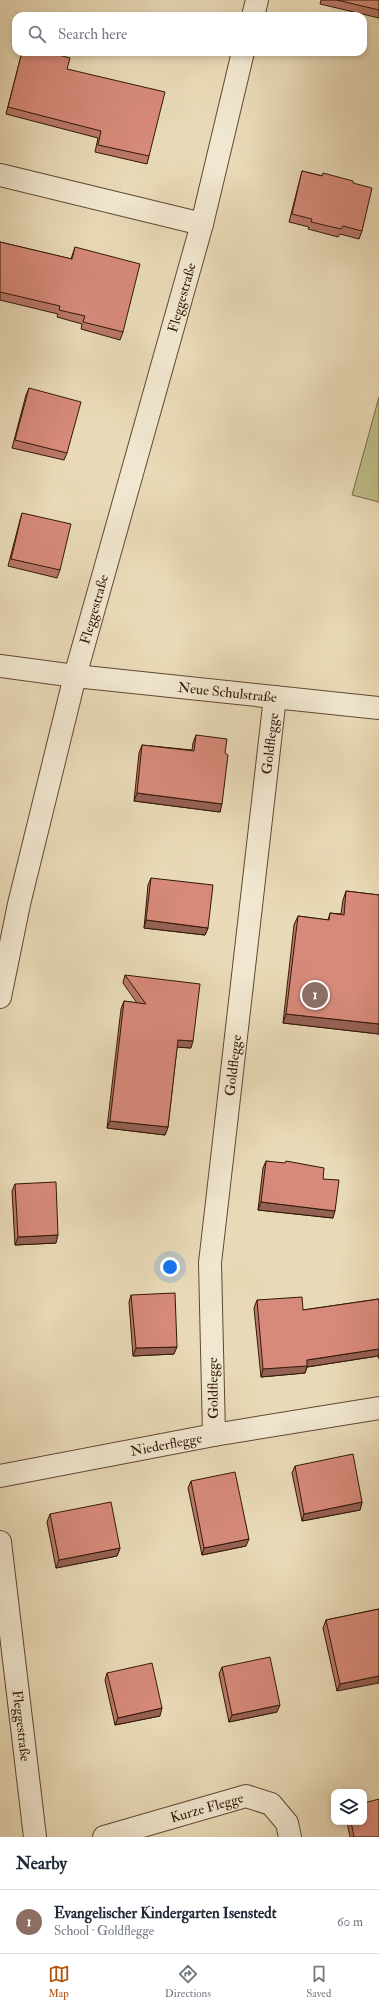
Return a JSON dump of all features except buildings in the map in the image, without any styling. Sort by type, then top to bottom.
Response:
[{"type":"street","points":[[254,12],[257,0]]},
{"type":"street","name":"Fleggestraße","points":[[0,997],[19,904],[75,676],[202,224],[242,56]]},
{"type":"street","points":[[0,175],[202,224]]},
{"type":"street","name":"Neue Schulstraße","points":[[0,666],[75,676],[379,708]]},
{"type":"street","name":"Goldflegge","points":[[214,1435],[210,1263],[275,697]]},
{"type":"street","name":"Niederflegge","points":[[0,1476],[214,1435],[379,1408]]},
{"type":"street","name":"Fleggestraße","points":[[0,1542],[35,1837]]},
{"type":"street","name":"Kurze Flegge","points":[[104,1837],[246,1796],[271,1804],[287,1823],[290,1837]]},
{"type":"shaded area","points":[[379,397],[379,502],[352,495]]},
{"type":"place","name":"Evangelischer Kindergarten Isenstedt","points":[[315,995]]}]
